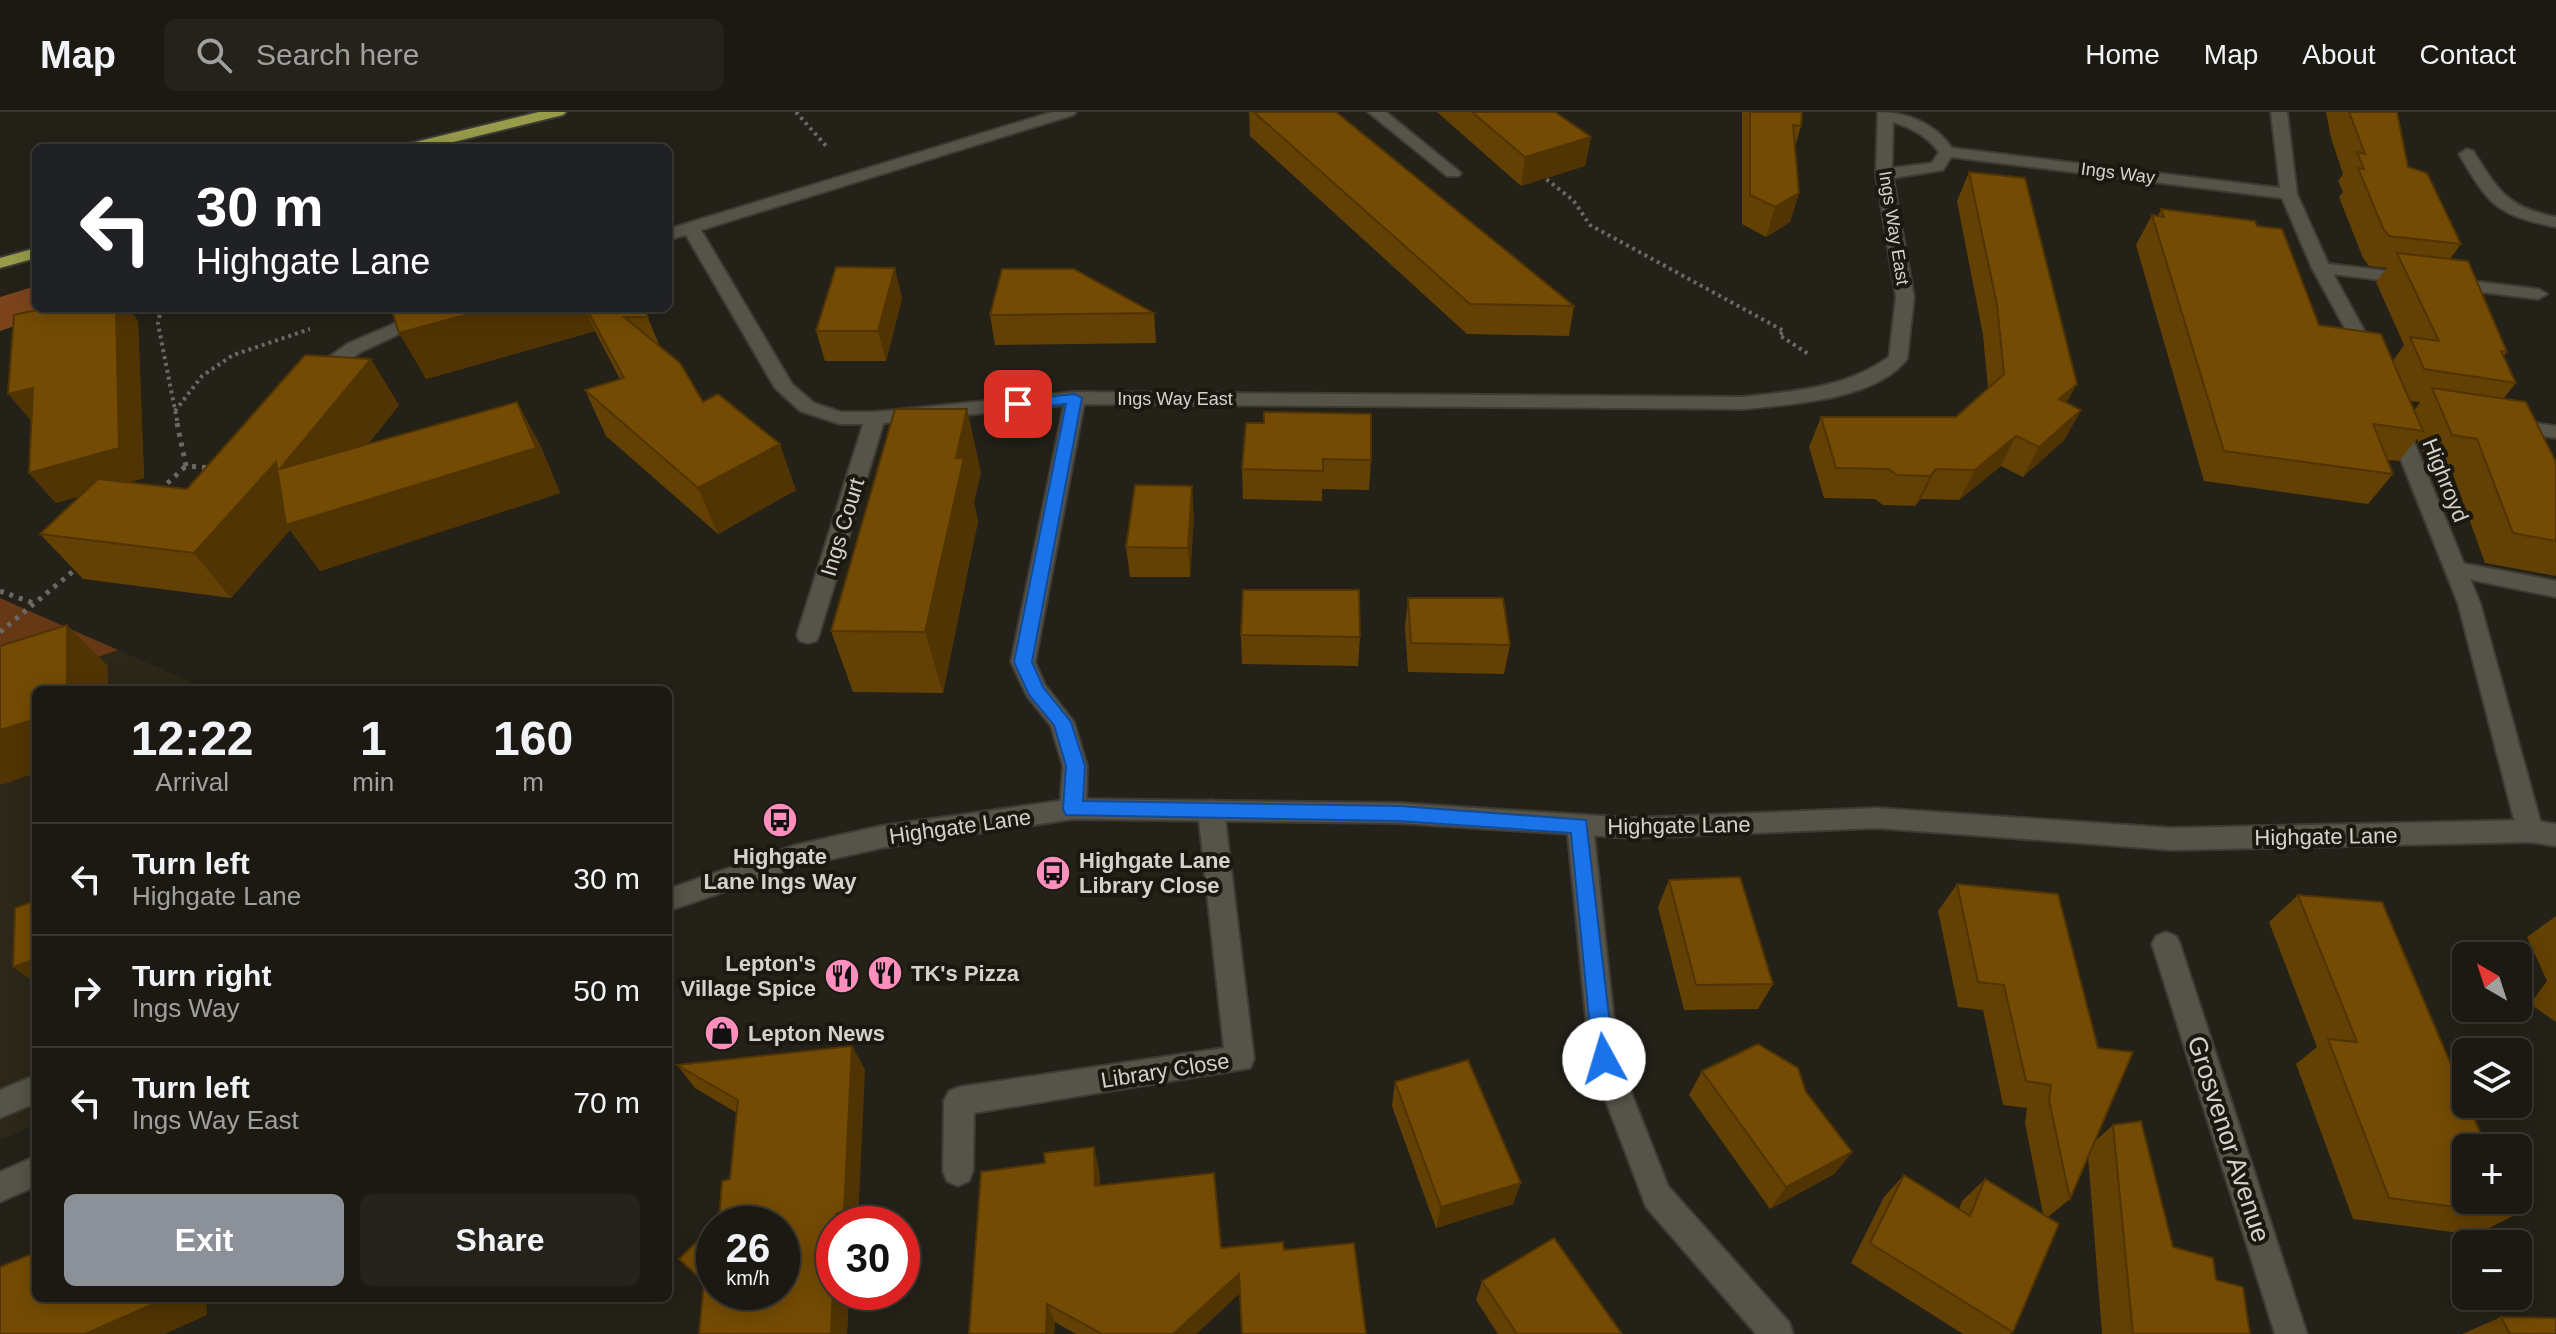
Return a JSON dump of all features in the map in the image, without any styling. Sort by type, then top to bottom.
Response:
[{"type":"highway","points":[[420,144],[524,112]]},
{"type":"highway","points":[[424,144],[558,112]]},
{"type":"highway","points":[[0,263],[32,254]]},
{"type":"street","points":[[672,234],[1068,112]]},
{"type":"street","points":[[1376,112],[1453,173]]},
{"type":"street","points":[[2279,112],[2289,194],[2321,268],[2379,380]]},
{"type":"street","points":[[1884,174],[1937,167],[1947,152],[1938,136],[1915,123],[1886,114]]},
{"type":"street","name":"Ings Way East","points":[[691,228],[785,388],[807,407],[840,418],[875,418],[1075,398],[1744,403],[1809,395],[1854,384],[1885,371],[1898,359],[1905,297],[1884,174],[1886,114]]},
{"type":"street","name":"Ings Way","points":[[1947,152],[2289,194]]},
{"type":"street","points":[[2467,154],[2500,206],[2520,215],[2556,222]]},
{"type":"street","points":[[2321,268],[2538,294]]},
{"type":"street","points":[[299,385],[354,348],[436,312]]},
{"type":"street","points":[[1073,809],[1075,766],[1062,722],[1035,690],[1023,662],[1075,398]]},
{"type":"street","name":"Highroyd","points":[[2398,408],[2469,603],[2530,831]]},
{"type":"street","name":"Ings Court","points":[[808,635],[875,418]]},
{"type":"street","points":[[2481,421],[2556,432]]},
{"type":"street","points":[[2456,570],[2556,589]]},
{"type":"street","name":"Highgate Lane","points":[[672,899],[796,856],[881,837],[1073,809],[1399,813],[1632,828],[1877,818],[2172,839],[2530,831],[2556,835]]},
{"type":"street","name":"Library Close","points":[[958,1171],[959,1101],[1240,1059],[1211,810]]},
{"type":"street","points":[[1580,825],[1604,1059],[1609,1072],[1657,1196],[1777,1334]]},
{"type":"street","name":"Grosvenor Avenue","points":[[2166,944],[2291,1334]]},
{"type":"street","points":[[0,1104],[32,1091]]},
{"type":"street","points":[[0,1187],[32,1173]]},
{"type":"path","points":[[1538,174],[1573,200],[1590,225],[1784,331],[1779,335],[1854,384]]},
{"type":"path","points":[[160,312],[158,324],[186,466]]},
{"type":"path","points":[[175,411],[202,376],[233,355],[317,327]]},
{"type":"path","points":[[152,498],[186,466],[221,469]]},
{"type":"path","points":[[0,632],[37,604],[83,562]]},
{"type":"path","points":[[0,591],[37,604]]},
{"type":"shaded area","points":[[32,287],[32,312],[56,312],[0,331],[0,297]]},
{"type":"shaded area","points":[[0,598],[118,650],[0,691]]},
{"type":"shaded area","points":[[118,650],[200,686],[32,686],[32,1127],[0,1140],[0,691]]},
{"type":"building","points":[[1254,112],[1336,112],[1574,306],[1470,304]]},
{"type":"building","points":[[1472,112],[1555,112],[1591,137],[1525,157]]},
{"type":"building","points":[[1750,112],[1802,112],[1801,126],[1793,125],[1799,193],[1775,207],[1750,195]]},
{"type":"building","points":[[2349,112],[2397,112],[2408,167],[2427,173],[2461,244],[2389,236],[2358,168],[2364,169],[2357,152],[2365,154]]},
{"type":"building","points":[[1969,172],[2025,178],[2077,384],[2059,399],[2081,410],[2039,447],[2016,436],[1975,470],[1936,469],[1930,476],[1897,475],[1888,469],[1836,468],[1821,417],[1956,417],[2004,374],[1997,305]]},
{"type":"building","points":[[2161,209],[2255,221],[2257,226],[2282,229],[2319,325],[2381,334],[2423,431],[2373,424],[2393,474],[2224,451],[2152,215],[2164,217]]},
{"type":"building","points":[[2397,253],[2468,261],[2507,352],[2501,351],[2516,383],[2424,369],[2410,337],[2439,341]]},
{"type":"building","points":[[836,267],[895,268],[878,331],[816,331]]},
{"type":"building","points":[[1002,269],[1074,269],[1154,313],[990,315]]},
{"type":"building","points":[[32,311],[116,312],[119,448],[29,473],[33,388],[8,394],[14,315]]},
{"type":"building","points":[[392,312],[476,312],[399,333]]},
{"type":"building","points":[[588,312],[646,312],[648,317],[624,317],[680,363],[703,402],[718,394],[780,444],[698,488],[585,390],[624,378]]},
{"type":"building","points":[[305,355],[371,359],[280,469],[517,402],[536,448],[286,525],[276,462],[194,553],[40,534],[98,479],[187,489]]},
{"type":"building","points":[[2432,388],[2526,402],[2556,462],[2556,541],[2513,533],[2477,439],[2452,435]]},
{"type":"building","points":[[895,409],[967,409],[956,458],[964,458],[925,632],[831,631]]},
{"type":"building","points":[[1264,412],[1371,414],[1371,460],[1323,459],[1323,471],[1242,469],[1246,423],[1264,423]]},
{"type":"building","points":[[1135,485],[1192,486],[1188,548],[1126,547]]},
{"type":"building","points":[[1243,590],[1359,590],[1360,637],[1241,635]]},
{"type":"building","points":[[1408,598],[1503,598],[1510,645],[1411,643]]},
{"type":"building","points":[[67,625],[67,686],[32,686],[32,720],[0,730],[0,646]]},
{"type":"building","points":[[1740,877],[1773,984],[1696,985],[1669,880]]},
{"type":"building","points":[[1957,884],[2058,894],[2098,1048],[2133,1052],[2070,1199],[2049,1100],[2051,1085],[2026,1081],[2004,985],[1978,982]]},
{"type":"building","points":[[2298,895],[2382,902],[2452,1067],[2452,1118],[2474,1118],[2481,1134],[2452,1134],[2452,1206],[2389,1198],[2328,1039],[2357,1042]]},
{"type":"building","points":[[32,902],[32,960],[13,967],[15,908]]},
{"type":"building","points":[[1758,1044],[1798,1068],[1806,1092],[1852,1152],[1786,1187],[1702,1071]]},
{"type":"building","points":[[852,1046],[844,1206],[816,1206],[816,1310],[832,1310],[831,1334],[699,1334],[701,1310],[800,1310],[800,1206],[720,1206],[722,1181],[730,1179],[738,1100],[677,1065]]},
{"type":"building","points":[[1468,1060],[1521,1183],[1441,1207],[1395,1082]]},
{"type":"building","points":[[2141,1121],[2173,1247],[2213,1258],[2216,1280],[2243,1287],[2250,1334],[2133,1334],[2113,1125]]},
{"type":"building","points":[[1094,1147],[1095,1186],[1214,1173],[1221,1248],[1283,1242],[1284,1250],[1354,1243],[1366,1334],[1242,1334],[1239,1274],[1173,1334],[1102,1334],[1047,1304],[1046,1334],[969,1334],[981,1172],[1045,1163],[1044,1153]]},
{"type":"building","points":[[1904,1175],[1970,1216],[1985,1179],[2059,1224],[2013,1332],[1870,1243]]},
{"type":"building","points":[[1554,1238],[1622,1334],[1517,1334],[1482,1281]]},
{"type":"building","points":[[696,1242],[696,1275],[679,1259]]},
{"type":"building","points":[[32,1254],[32,1302],[158,1302],[85,1334],[0,1334],[0,1267]]},
{"type":"building","points":[[2501,1317],[2556,1318],[2556,1334],[2510,1334]]},
{"type":"place","name":"Highgate Lane Ings Way","points":[[780,820]]},
{"type":"place","name":"Highgate Lane Library Close","points":[[1053,873]]},
{"type":"place","name":"TK's Pizza","points":[[885,973]]},
{"type":"place","name":"Lepton's Village Spice","points":[[842,976]]},
{"type":"place","name":"Lepton News","points":[[722,1033]]},
{"type":"route","points":[[1018,404],[1075,398],[1023,662],[1035,690],[1062,722],[1075,766],[1073,809],[1399,813],[1580,825],[1604,1059]]}]
